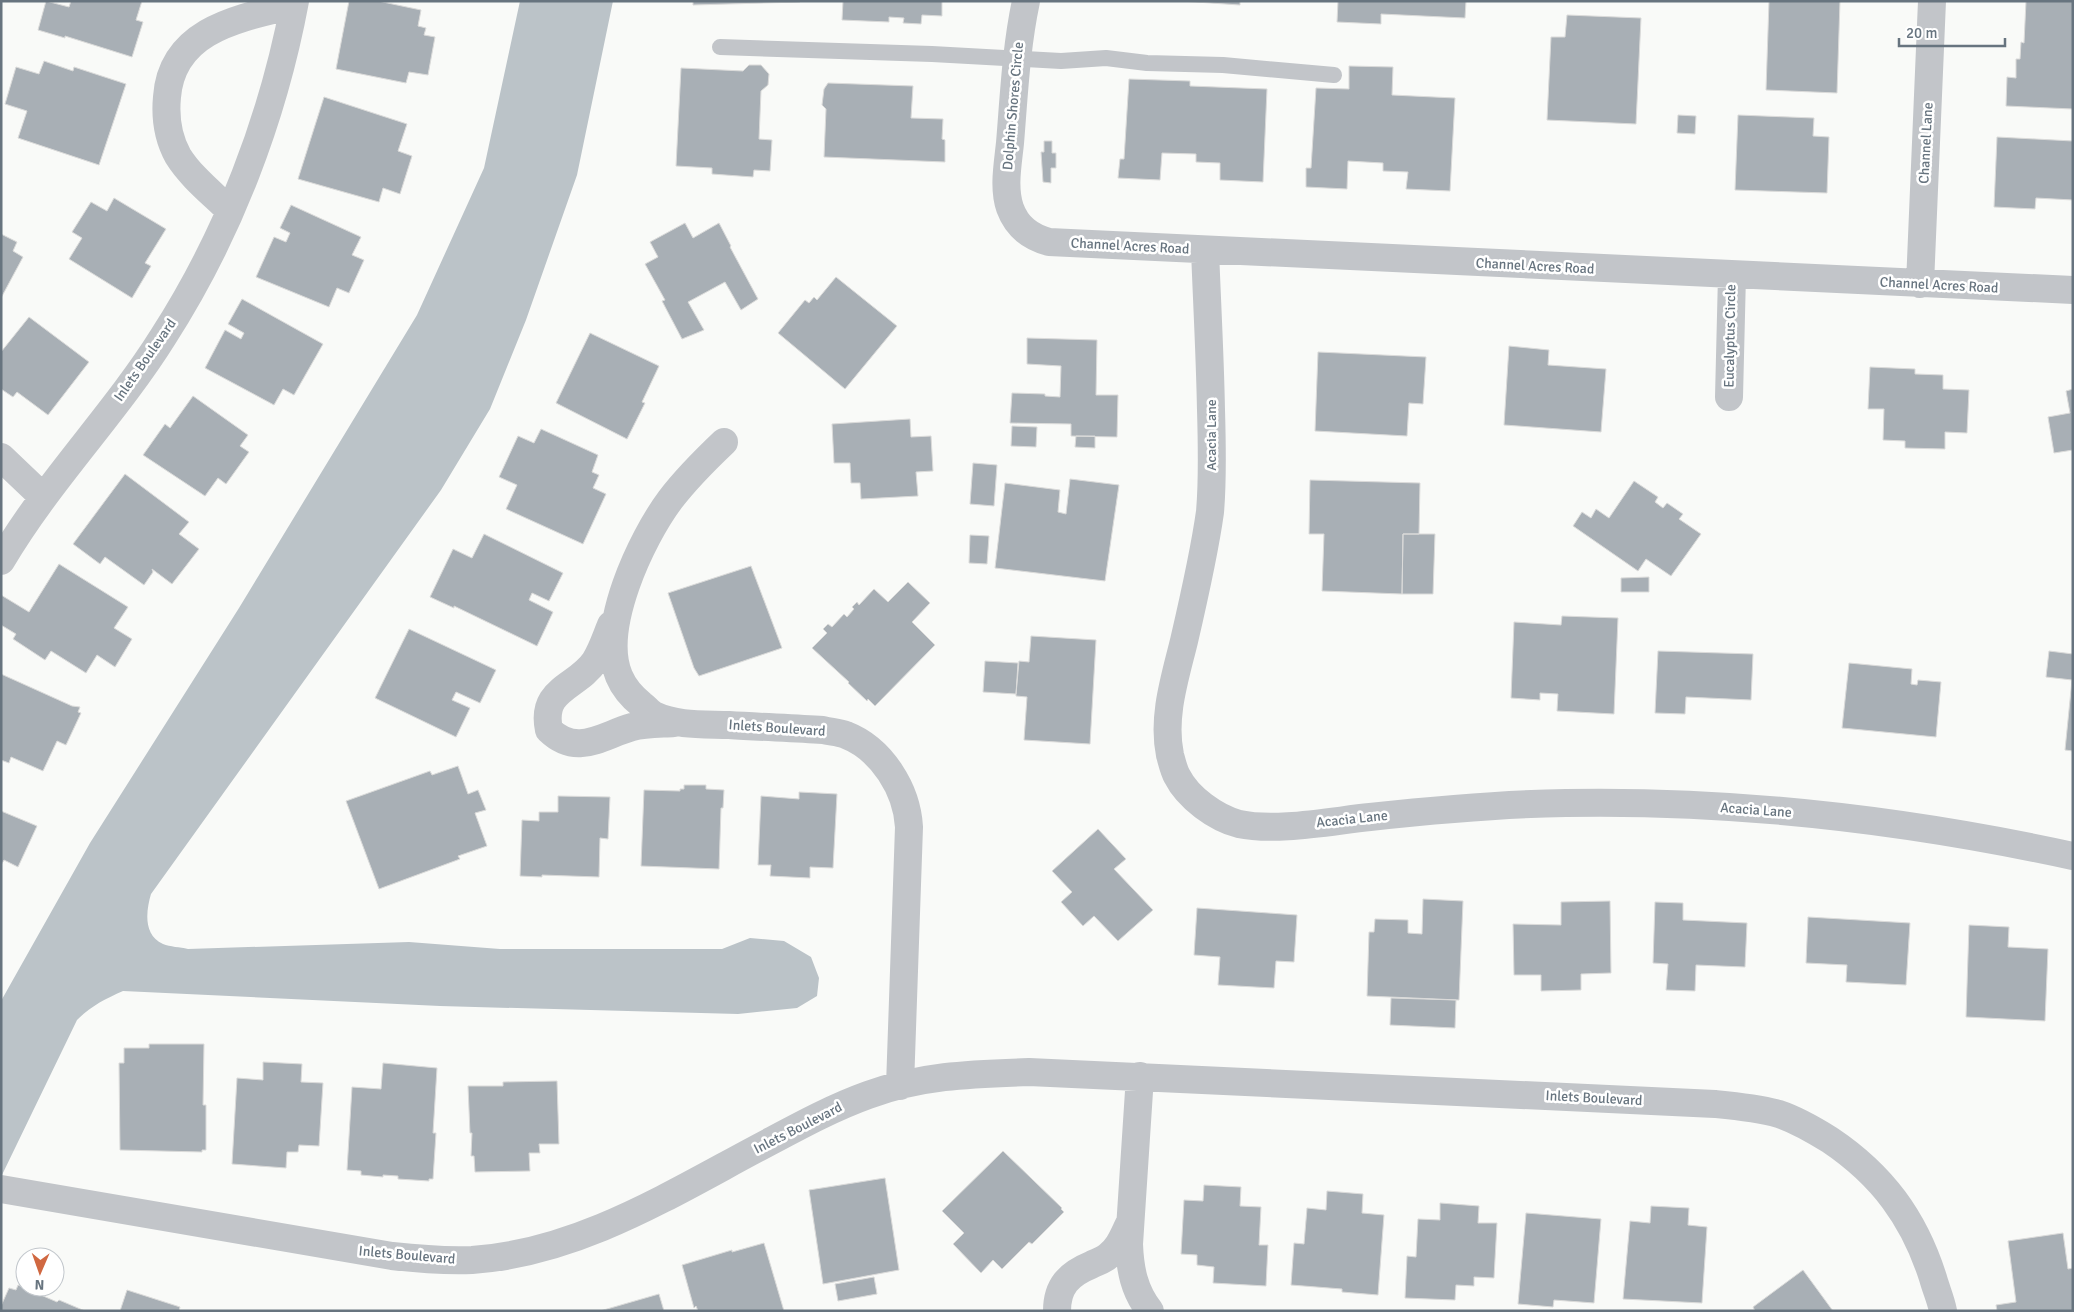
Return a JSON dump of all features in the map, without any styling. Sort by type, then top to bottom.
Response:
[{"type":"street","name":"Dolphin Shores Circle","points":[[1010,210],[1006,189],[1016,59],[1026,1]]},
{"type":"street","name":"Channel Lane","points":[[1920,284],[1932,1]]},
{"type":"street","name":"Inlets Boulevard","points":[[1,560],[43,496],[134,379],[163,337],[207,260],[230,211],[266,118],[294,3],[234,20],[210,31],[192,44],[175,66],[167,87],[166,112],[168,132],[178,156],[192,174],[230,211]]},
{"type":"street","name":"Channel Acres Road","points":[[1010,210],[1026,232],[1048,242],[2073,290]]},
{"type":"street","name":"Acacia Lane","points":[[1205,250],[1212,452],[1210,510],[1195,594],[1169,704],[1167,732],[1170,754],[1177,776],[1196,800],[1219,817],[1238,824],[1259,826],[1304,824],[1452,808],[1567,803],[1669,804],[1762,809],[1859,819],[1952,832],[2073,856]]},
{"type":"street","name":"Eucalyptus Circle","points":[[1729,397],[1732,275]]},
{"type":"street","name":"Inlets Boulevard","points":[[724,442],[689,477],[670,500],[654,524],[632,568],[621,599],[614,641],[618,675],[630,694],[654,714],[678,722],[823,730],[845,735],[869,749],[892,776],[904,800],[908,812],[909,827],[900,1086]]},
{"type":"street","points":[[1,458],[43,496]]},
{"type":"street","points":[[621,599],[603,647],[595,662],[551,700],[547,712],[549,730],[559,740],[586,743],[634,727],[678,722]]},
{"type":"street","name":"Inlets Boulevard","points":[[1,1189],[392,1256],[432,1260],[472,1260],[514,1254],[595,1232],[640,1211],[825,1112],[869,1095],[936,1077],[1028,1072],[1715,1104],[1780,1115],[1813,1129],[1854,1156],[1889,1192],[1915,1232],[1926,1258],[1943,1311]]},
{"type":"street","points":[[1140,1076],[1130,1221],[1130,1265],[1139,1294],[1150,1311]]},
{"type":"street","points":[[1057,1311],[1060,1289],[1066,1280],[1074,1272],[1107,1258],[1118,1247],[1130,1221]]},
{"type":"lane","points":[[720,47],[932,54],[1061,62],[1106,58],[1147,63],[1223,65],[1334,74]]},
{"type":"shaded area","points":[[520,1],[613,1],[577,175],[526,320],[490,409],[441,490],[151,894],[147,915],[149,929],[152,935],[163,944],[188,949],[409,942],[500,949],[722,949],[750,938],[784,941],[811,957],[819,978],[817,996],[797,1008],[738,1014],[440,1006],[123,991],[98,1003],[77,1020],[1,1177],[1,1001],[90,843],[239,608],[417,315],[484,168]]},
{"type":"building","points":[[46,1],[69,7],[71,1],[142,1],[136,20],[143,22],[132,57],[65,36],[65,38],[38,30]]},
{"type":"building","points":[[349,1],[378,1],[421,10],[418,26],[426,28],[424,35],[435,37],[428,75],[409,72],[406,83],[336,69]]},
{"type":"building","points":[[693,1],[800,1],[800,2],[693,5]]},
{"type":"building","points":[[843,1],[942,1],[942,16],[922,15],[921,24],[903,23],[904,18],[889,17],[889,22],[842,20]]},
{"type":"building","points":[[1181,1],[1240,1],[1240,5]]},
{"type":"building","points":[[1338,1],[1466,1],[1465,18],[1381,14],[1381,24],[1337,22]]},
{"type":"building","points":[[1769,1],[1840,1],[1837,93],[1766,90]]},
{"type":"building","points":[[2026,1],[2073,1],[2073,109],[2006,106],[2007,77],[2016,78],[2016,59],[2020,59],[2021,42],[2024,43]]},
{"type":"building","points":[[1567,15],[1641,18],[1636,124],[1547,120],[1551,37],[1565,37]]},
{"type":"building","points":[[44,61],[73,71],[74,67],[126,84],[99,165],[18,138],[27,111],[5,104],[16,67],[39,74]]},
{"type":"building","points":[[749,65],[761,65],[769,74],[768,85],[761,91],[759,139],[772,140],[770,171],[754,170],[753,177],[712,174],[712,168],[676,166],[681,68],[743,71]]},
{"type":"building","points":[[1349,66],[1393,67],[1392,95],[1455,98],[1450,191],[1406,189],[1408,172],[1383,171],[1383,163],[1348,161],[1347,189],[1306,187],[1306,168],[1311,168],[1316,88],[1349,89]]},
{"type":"building","points":[[1129,79],[1190,81],[1190,86],[1267,89],[1263,182],[1220,180],[1220,163],[1196,162],[1196,154],[1162,153],[1160,180],[1118,178],[1120,159],[1124,159]]},
{"type":"building","points":[[828,83],[913,86],[911,118],[943,119],[942,139],[945,140],[945,162],[824,157],[826,109],[822,105],[824,89]]},
{"type":"building","points":[[324,97],[407,124],[398,151],[412,156],[400,194],[383,188],[379,202],[298,179]]},
{"type":"building","points":[[1678,115],[1696,116],[1695,134],[1677,133]]},
{"type":"building","points":[[1738,115],[1814,118],[1813,136],[1829,137],[1827,193],[1735,190]]},
{"type":"building","points":[[1997,137],[2073,141],[2073,200],[2036,198],[2035,209],[1994,207]]},
{"type":"building","points":[[1044,141],[1052,141],[1052,153],[1056,153],[1056,168],[1051,168],[1051,183],[1043,182],[1041,152],[1044,152]]},
{"type":"building","points":[[114,198],[166,229],[145,263],[151,266],[132,298],[69,259],[82,238],[72,232],[91,202],[107,211]]},
{"type":"building","points":[[291,205],[361,237],[352,255],[364,260],[349,293],[337,288],[329,307],[256,277],[274,237],[286,242],[290,233],[280,228]]},
{"type":"building","points":[[685,223],[693,238],[719,223],[758,299],[741,310],[725,282],[688,302],[704,330],[682,339],[662,301],[665,300],[645,264],[658,257],[650,242]]},
{"type":"building","points":[[1,234],[17,242],[13,251],[23,257],[1,298]]},
{"type":"building","points":[[836,277],[897,326],[845,389],[778,333],[805,300],[809,303],[814,297],[817,300]]},
{"type":"building","points":[[242,299],[323,344],[294,395],[283,389],[274,405],[205,368],[225,330],[241,339],[244,333],[228,324]]},
{"type":"building","points":[[29,317],[89,362],[48,415],[17,392],[13,397],[1,389],[1,352]]},
{"type":"building","points":[[590,333],[659,366],[642,402],[645,403],[627,439],[556,403]]},
{"type":"building","points":[[1027,338],[1097,340],[1096,395],[1118,395],[1117,437],[1071,436],[1071,424],[1010,423],[1012,393],[1045,394],[1045,396],[1060,397],[1061,366],[1027,364]]},
{"type":"building","points":[[1509,346],[1549,350],[1548,365],[1606,369],[1601,432],[1504,425]]},
{"type":"building","points":[[1318,352],[1426,357],[1423,404],[1409,403],[1407,436],[1315,431]]},
{"type":"building","points":[[1870,367],[1915,369],[1915,374],[1943,375],[1943,389],[1969,390],[1967,433],[1945,432],[1945,449],[1905,448],[1905,441],[1883,440],[1884,409],[1868,409]]},
{"type":"building","points":[[2073,389],[2073,450],[2054,453],[2048,417],[2070,413],[2066,391]]},
{"type":"building","points":[[193,396],[248,435],[240,446],[249,452],[226,484],[218,478],[205,496],[143,455],[165,424],[170,428]]},
{"type":"building","points":[[910,419],[911,437],[931,436],[933,471],[916,472],[918,496],[861,499],[860,483],[851,483],[850,463],[834,463],[832,424]]},
{"type":"building","points":[[1012,426],[1037,427],[1036,447],[1011,446]]},
{"type":"building","points":[[541,429],[598,455],[592,472],[599,475],[593,488],[606,494],[583,544],[506,509],[517,485],[499,477],[518,436],[534,443]]},
{"type":"building","points":[[1076,436],[1095,436],[1095,448],[1075,447]]},
{"type":"building","points":[[973,463],[997,465],[994,506],[970,504]]},
{"type":"building","points":[[125,474],[189,522],[179,534],[199,549],[172,584],[152,569],[153,572],[144,585],[105,557],[100,564],[73,544]]},
{"type":"building","points":[[1070,479],[1119,485],[1105,581],[995,568],[1005,483],[1060,490],[1058,512],[1066,514]]},
{"type":"building","points":[[1310,480],[1420,483],[1419,534],[1403,534],[1402,594],[1322,591],[1324,534],[1309,534]]},
{"type":"building","points":[[1634,481],[1658,497],[1655,502],[1663,508],[1667,503],[1683,514],[1679,519],[1701,534],[1671,576],[1646,559],[1638,571],[1573,526],[1582,512],[1591,518],[1596,509],[1609,518]]},
{"type":"building","points":[[484,534],[563,573],[549,601],[532,593],[529,600],[553,612],[537,646],[454,606],[454,608],[430,597],[453,549],[472,558]]},
{"type":"building","points":[[1403,534],[1435,534],[1433,594],[1402,594]]},
{"type":"building","points":[[970,535],[989,536],[987,564],[969,563]]},
{"type":"building","points":[[59,564],[128,607],[114,628],[132,639],[115,667],[97,655],[86,673],[51,651],[45,660],[13,639],[16,634],[1,625],[1,595],[29,612]]},
{"type":"building","points":[[751,566],[782,648],[699,676],[694,668],[668,593]]},
{"type":"building","points":[[1649,577],[1649,592],[1621,592],[1621,578]]},
{"type":"building","points":[[908,582],[930,603],[912,622],[935,645],[875,706],[868,699],[867,701],[812,648],[827,633],[823,629],[828,624],[832,627],[844,614],[847,617],[854,609],[852,607],[857,602],[859,605],[874,589],[888,602]]},
{"type":"building","points":[[1562,616],[1618,618],[1614,714],[1557,711],[1558,694],[1540,693],[1540,700],[1511,698],[1514,622],[1561,625]]},
{"type":"building","points":[[409,629],[496,670],[480,703],[456,692],[452,700],[470,708],[456,737],[375,698]]},
{"type":"building","points":[[1031,636],[1096,640],[1090,744],[1024,740],[1027,697],[1016,696],[1016,694],[1019,661],[1029,662]]},
{"type":"building","points":[[1658,651],[1753,654],[1751,700],[1686,697],[1685,714],[1655,713]]},
{"type":"building","points":[[2049,651],[2073,654],[2073,751],[2065,750],[2072,680],[2046,677]]},
{"type":"building","points":[[985,661],[1018,663],[1016,694],[983,692]]},
{"type":"building","points":[[1849,663],[1912,669],[1911,684],[1917,685],[1918,680],[1941,682],[1936,737],[1842,728]]},
{"type":"building","points":[[1,674],[72,706],[80,707],[78,712],[81,713],[66,745],[57,741],[43,771],[11,757],[9,763],[1,760]]},
{"type":"building","points":[[458,766],[468,794],[478,790],[486,810],[475,813],[487,846],[458,856],[460,859],[379,889],[346,801],[430,771],[432,775]]},
{"type":"building","points":[[684,785],[706,785],[706,789],[724,790],[723,808],[721,808],[719,869],[641,866],[644,790],[680,791],[680,789],[684,789]]},
{"type":"building","points":[[799,792],[837,794],[833,868],[810,867],[810,878],[770,876],[771,865],[758,865],[761,796],[799,799]]},
{"type":"building","points":[[558,796],[610,797],[608,839],[600,838],[599,877],[520,876],[522,820],[539,821],[539,812],[558,812]]},
{"type":"building","points":[[1,811],[37,826],[18,867],[4,860],[1,865]]},
{"type":"building","points":[[1098,829],[1126,859],[1114,869],[1153,910],[1118,941],[1094,916],[1083,926],[1061,902],[1072,892],[1052,871]]},
{"type":"building","points":[[1423,899],[1463,901],[1459,1000],[1367,996],[1369,932],[1374,932],[1375,919],[1408,920],[1408,933],[1422,934]]},
{"type":"building","points":[[1610,901],[1611,973],[1581,974],[1581,990],[1541,991],[1541,975],[1514,975],[1513,924],[1561,925],[1561,902]]},
{"type":"building","points":[[1655,902],[1683,903],[1683,920],[1747,923],[1745,967],[1696,965],[1695,991],[1666,990],[1668,964],[1653,963]]},
{"type":"building","points":[[1197,908],[1297,915],[1294,962],[1276,961],[1274,988],[1218,985],[1220,957],[1194,955]]},
{"type":"building","points":[[1808,917],[1910,923],[1906,985],[1846,982],[1847,965],[1806,963]]},
{"type":"building","points":[[1969,925],[2009,927],[2008,947],[2048,949],[2045,1021],[1966,1017]]},
{"type":"building","points":[[1391,998],[1456,1000],[1455,1028],[1390,1025]]},
{"type":"building","points":[[149,1044],[204,1044],[203,1105],[206,1105],[206,1150],[202,1150],[202,1152],[120,1150],[119,1063],[124,1063],[124,1048],[149,1048]]},
{"type":"building","points":[[263,1062],[302,1064],[301,1082],[323,1083],[319,1146],[299,1145],[298,1152],[287,1152],[286,1168],[232,1164],[237,1078],[263,1080]]},
{"type":"building","points":[[383,1063],[437,1068],[433,1133],[436,1133],[433,1179],[429,1179],[429,1181],[398,1179],[398,1176],[361,1175],[361,1171],[347,1170],[352,1087],[381,1089]]},
{"type":"building","points":[[557,1081],[559,1144],[539,1144],[540,1153],[529,1153],[530,1171],[475,1172],[474,1156],[471,1156],[472,1133],[470,1133],[468,1086],[503,1086],[503,1082]]},
{"type":"building","points":[[1003,1151],[1064,1212],[1032,1244],[1029,1242],[1002,1269],[993,1260],[981,1273],[953,1244],[964,1233],[942,1211]]},
{"type":"building","points":[[885,1178],[899,1270],[823,1284],[809,1190]]},
{"type":"building","points":[[1204,1185],[1241,1187],[1240,1206],[1261,1207],[1259,1245],[1268,1245],[1266,1286],[1213,1283],[1214,1267],[1197,1265],[1197,1255],[1181,1254],[1184,1200],[1203,1201]]},
{"type":"building","points":[[1327,1191],[1363,1194],[1362,1213],[1384,1215],[1378,1295],[1342,1292],[1342,1289],[1291,1285],[1294,1243],[1304,1244],[1307,1208],[1326,1210]]},
{"type":"building","points":[[1440,1203],[1479,1206],[1478,1223],[1497,1223],[1494,1278],[1474,1277],[1474,1286],[1456,1285],[1455,1300],[1405,1298],[1407,1256],[1416,1257],[1418,1219],[1440,1220]]},
{"type":"building","points":[[1651,1206],[1689,1208],[1688,1225],[1707,1227],[1702,1303],[1623,1299],[1630,1221],[1650,1223]]},
{"type":"building","points":[[1526,1213],[1601,1219],[1594,1303],[1554,1300],[1553,1307],[1518,1304]]},
{"type":"building","points":[[2063,1233],[2068,1269],[2073,1268],[2073,1311],[1997,1311],[1996,1305],[2016,1302],[2008,1241]]},
{"type":"building","points":[[764,1243],[784,1311],[698,1311],[696,1306],[694,1308],[682,1265],[732,1250],[732,1252]]},
{"type":"building","points":[[1803,1270],[1833,1311],[1755,1311],[1753,1307]]},
{"type":"building","points":[[874,1277],[877,1294],[838,1301],[835,1284]]},
{"type":"building","points":[[9,1288],[15,1290],[15,1297],[46,1297],[57,1302],[59,1300],[85,1311],[1,1311],[1,1306]]},
{"type":"building","points":[[127,1290],[180,1307],[179,1311],[120,1311]]},
{"type":"building","points":[[659,1294],[664,1311],[600,1311]]}]
